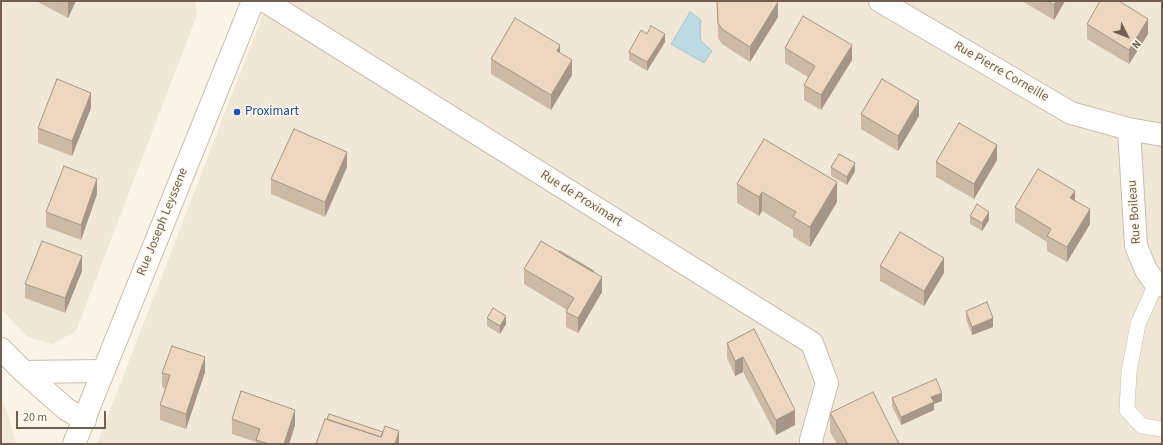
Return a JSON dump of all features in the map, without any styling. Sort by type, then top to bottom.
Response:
[{"type":"street","name":"Rue Joseph Leyssene","points":[[74,444],[85,420],[103,371],[253,1]]},
{"type":"street","name":"Rue de Proximart","points":[[265,1],[812,343],[827,383],[811,442]]},
{"type":"street","name":"Rue Pierre Corneille","points":[[880,1],[1071,113],[1129,129],[1162,135]]},
{"type":"street","name":"Rue Boileau","points":[[1129,129],[1136,246],[1146,270],[1159,284]]},
{"type":"street","points":[[1,349],[24,372],[66,409],[85,420]]},
{"type":"street","points":[[24,372],[103,371]]},
{"type":"lane","points":[[1159,284],[1138,324],[1129,372],[1127,410],[1142,426],[1162,429]]},
{"type":"shaded area","points":[[1,1],[195,1],[197,15],[76,331],[52,344],[28,337],[1,309]]},
{"type":"shaded area","points":[[268,1],[1162,1],[1162,444],[97,444]]},
{"type":"shaded area","points":[[1,402],[6,408],[16,444],[1,444]]},
{"type":"water","points":[[690,12],[701,20],[701,41],[712,51],[704,63],[671,44]]},
{"type":"building","points":[[717,1],[778,2],[750,47],[722,29],[718,23]]},
{"type":"building","points":[[1048,1],[1056,1],[1054,5]]},
{"type":"building","points":[[1100,1],[1119,1],[1148,19],[1129,50],[1087,24]]},
{"type":"building","points":[[803,16],[852,45],[821,95],[804,85],[815,66],[785,48]]},
{"type":"building","points":[[515,18],[560,45],[557,51],[572,60],[551,95],[491,59]]},
{"type":"building","points":[[651,26],[665,34],[647,62],[629,52],[641,30],[647,34]]},
{"type":"building","points":[[57,79],[91,93],[72,141],[38,128]]},
{"type":"building","points":[[882,79],[919,101],[898,136],[861,114]]},
{"type":"building","points":[[959,123],[997,145],[974,184],[936,162]]},
{"type":"building","points":[[294,129],[347,152],[325,202],[271,179]]},
{"type":"building","points":[[764,139],[837,182],[810,227],[793,217],[796,212],[762,192],[759,197],[737,184]]},
{"type":"building","points":[[839,154],[855,163],[847,177],[831,167]]},
{"type":"building","points":[[64,166],[97,179],[81,225],[46,212]]},
{"type":"building","points":[[1038,169],[1075,191],[1070,198],[1090,209],[1067,247],[1047,236],[1051,229],[1015,207]]},
{"type":"building","points":[[977,204],[989,212],[982,223],[970,216]]},
{"type":"building","points":[[900,232],[944,258],[924,291],[880,266]]},
{"type":"building","points":[[42,241],[82,256],[65,298],[25,284]]},
{"type":"building","points":[[541,241],[602,277],[578,318],[566,312],[574,298],[524,269]]},
{"type":"building","points":[[560,251],[594,271],[593,272],[559,252]]},
{"type":"building","points":[[987,302],[993,318],[972,327],[966,311]]},
{"type":"building","points":[[493,308],[506,316],[500,326],[487,318]]},
{"type":"building","points":[[754,329],[795,410],[776,420],[743,357],[735,361],[727,343]]},
{"type":"building","points":[[172,346],[205,357],[186,414],[160,405],[170,375],[162,373]]},
{"type":"building","points":[[936,379],[942,393],[931,397],[934,402],[901,417],[892,398]]},
{"type":"building","points":[[241,391],[295,410],[284,444],[269,444],[256,440],[260,429],[232,419]]},
{"type":"building","points":[[873,392],[899,444],[848,444],[830,413]]},
{"type":"building","points":[[329,414],[383,432],[381,437],[327,419]]},
{"type":"building","points":[[325,419],[381,437],[385,426],[399,431],[395,444],[316,444]]},
{"type":"place","name":"Proximart","points":[[237,112]]}]
